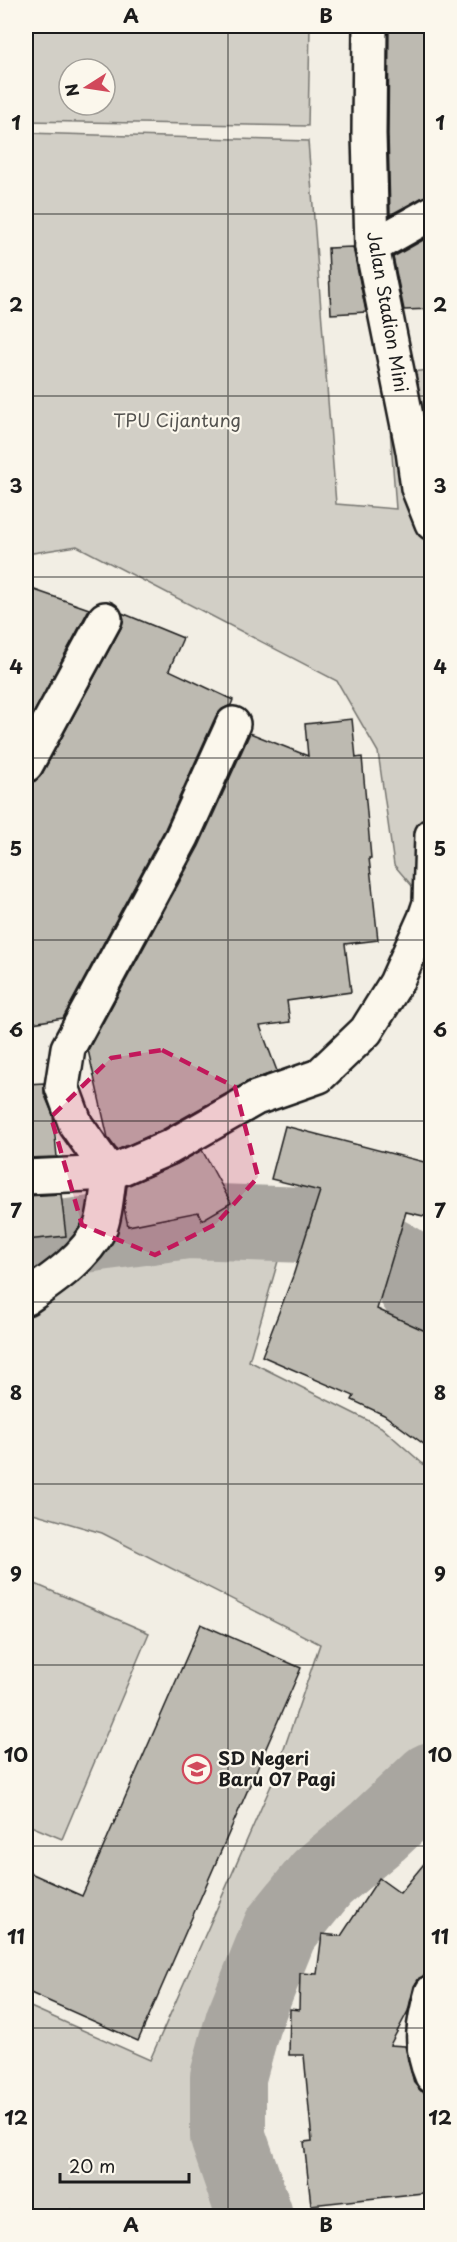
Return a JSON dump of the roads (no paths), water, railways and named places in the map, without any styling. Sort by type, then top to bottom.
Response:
[{"type":"street","name":"Jalan Stadion Mini","points":[[370,26],[369,134],[372,247],[413,451],[418,488],[432,523]]},
{"type":"street","points":[[372,247],[432,213]]},
{"type":"street","points":[[26,765],[105,619]]},
{"type":"street","points":[[110,1173],[76,1125],[62,1087],[68,1048],[182,837],[233,724]]},
{"type":"street","points":[[26,1178],[110,1173],[144,1156],[170,1148],[256,1098],[319,1076],[366,1031],[396,983],[430,903],[432,835]]},
{"type":"street","points":[[26,1299],[63,1273],[92,1238],[110,1173]]},
{"type":"street","points":[[432,1992],[425,2015],[423,2038],[424,2059],[432,2076]]},
{"type":"waterway","points":[[26,1243],[187,1221],[336,1226],[399,1261],[432,1313]]},
{"type":"waterway","points":[[255,2216],[228,2137],[228,2077],[243,2022],[280,1930],[322,1878],[378,1831],[432,1780]]},
{"type":"place","name":"SD Negeri Baru 07 Pagi","points":[[197,1769]]},
{"type":"park label","name":"TPU Cijantung","points":[[177,421]]}]
